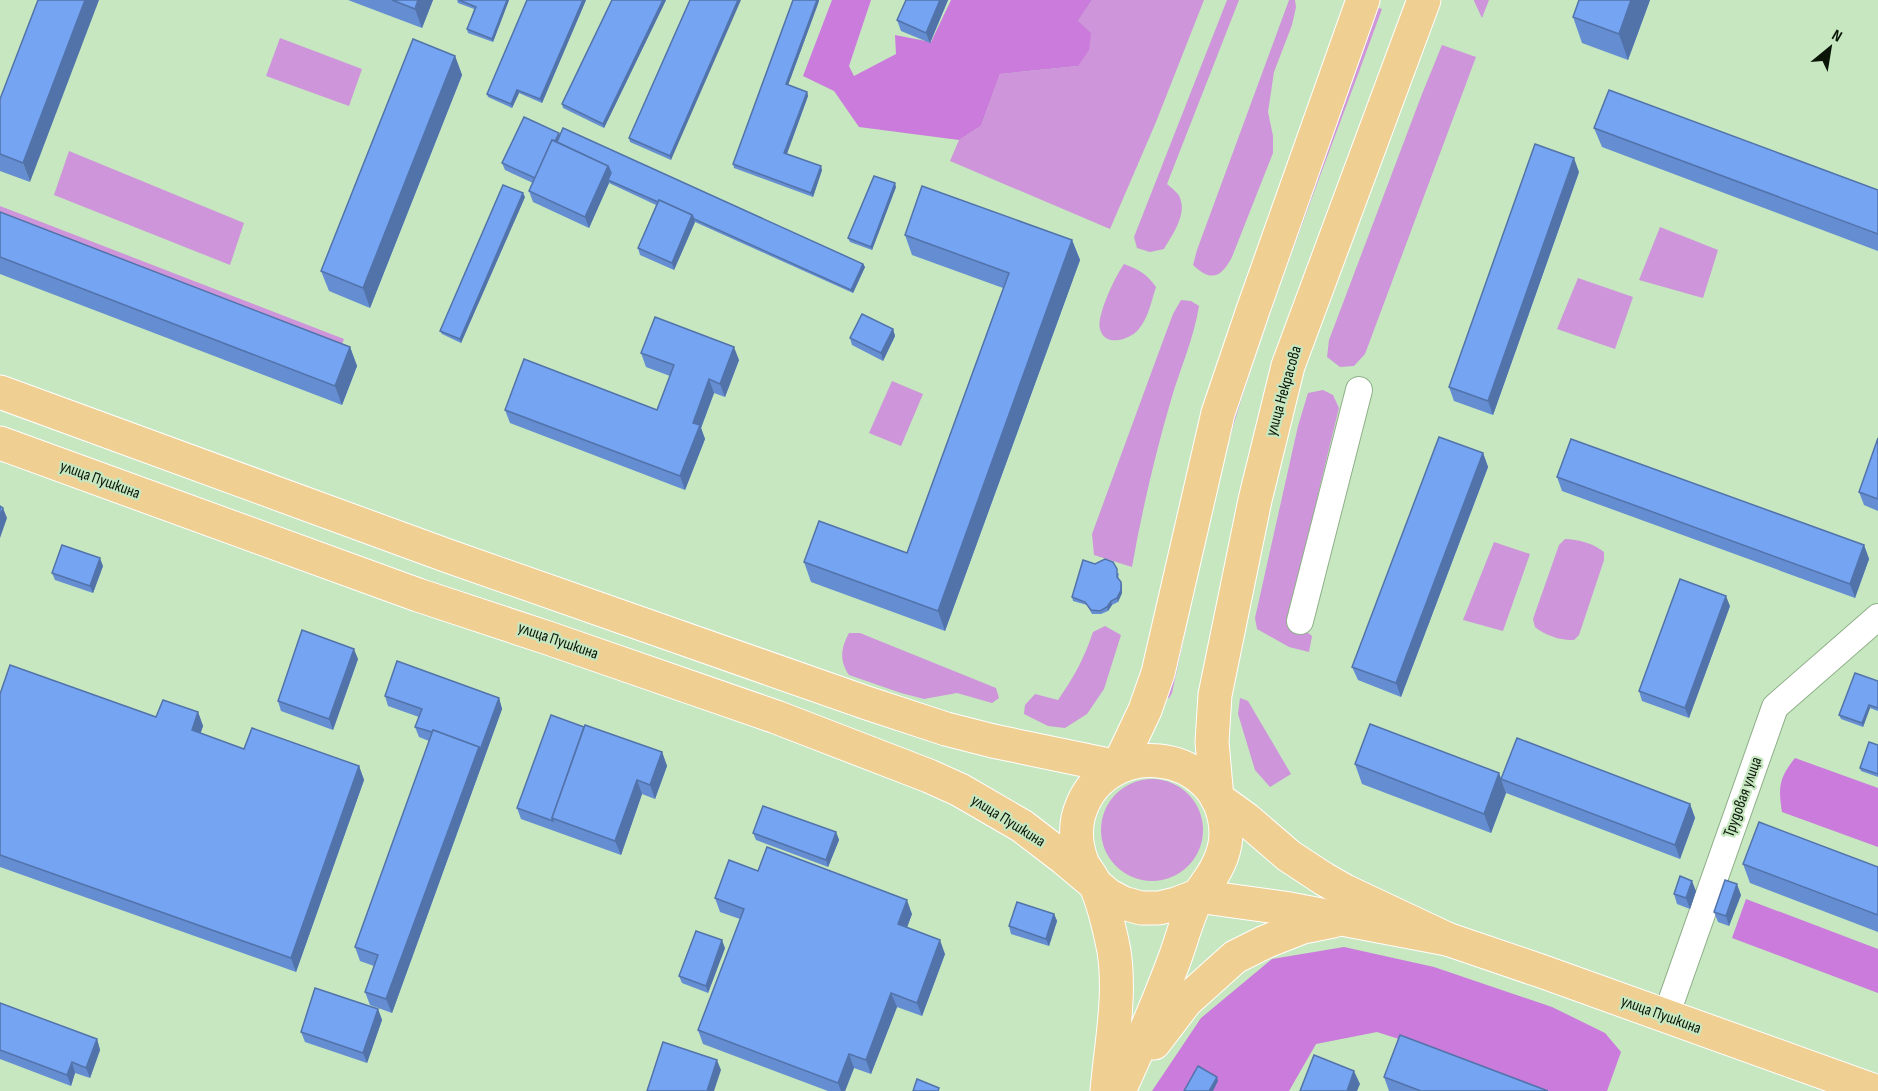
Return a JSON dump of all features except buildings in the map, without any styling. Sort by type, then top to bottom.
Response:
[{"type":"main road","points":[[1118,767],[1145,710],[1158,673],[1218,413],[1363,0]]},
{"type":"main road","name":"улица Некрасова","points":[[1217,798],[1212,742],[1215,694],[1255,500],[1288,366],[1424,0]]},
{"type":"main road","points":[[0,392],[415,544],[867,703],[946,729],[993,741],[1118,767]]},
{"type":"main road","name":"улица Пушкина","points":[[0,443],[418,595],[765,714],[930,776],[960,790],[1022,826],[1094,883]]},
{"type":"main road","points":[[1107,1091],[1116,993],[1114,953],[1110,932],[1094,883],[1083,864],[1077,842],[1078,819],[1085,798],[1099,781],[1118,767],[1139,760],[1162,760],[1184,767],[1203,780],[1217,798],[1246,819],[1289,856],[1324,879],[1447,939]]},
{"type":"main road","points":[[1119,1091],[1156,1007],[1197,896],[1217,870],[1224,852],[1226,834],[1224,816],[1217,798]]},
{"type":"main road","points":[[1094,883],[1108,895],[1123,903],[1141,908],[1159,908],[1197,896],[1284,908],[1447,939]]},
{"type":"main road","points":[[1125,1091],[1169,1022],[1186,1001],[1235,957],[1264,942],[1303,927],[1343,919]]},
{"type":"main road","name":"улица Пушкина","points":[[1447,939],[1541,970],[1875,1091]]},
{"type":"street","points":[[1300,621],[1359,390]]},
{"type":"street","name":"Трудовая улица","points":[[1666,1016],[1775,707],[1878,617]]},
{"type":"shaded area","points":[[832,0],[871,0],[849,66],[854,76],[896,54],[895,35],[931,42],[951,0],[1092,0],[1078,21],[1091,33],[1089,50],[1078,66],[1000,74],[981,126],[959,140],[859,127],[834,91],[803,76]]},
{"type":"shaded area","points":[[1092,0],[1204,0],[1156,122],[1110,229],[950,161],[959,140],[981,126],[1000,74],[1078,66],[1078,21]]},
{"type":"shaded area","points":[[1227,0],[1239,0],[1167,184],[1179,196],[1182,204],[1180,218],[1164,249],[1150,252],[1137,248],[1134,237]]},
{"type":"shaded area","points":[[1289,0],[1295,0],[1296,7],[1292,25],[1274,72],[1268,112],[1273,136],[1273,153],[1232,257],[1220,273],[1205,274],[1193,265],[1197,250]]},
{"type":"shaded area","points":[[1489,0],[1482,18],[1474,1]]},
{"type":"shaded area","points":[[1375,7],[1382,9],[1292,251],[1242,397],[1212,507],[1172,693],[1169,698],[1166,698],[1214,468]]},
{"type":"shaded area","points":[[280,38],[362,69],[349,106],[266,76]]},
{"type":"shaded area","points":[[1442,45],[1476,57],[1365,354],[1354,366],[1340,367],[1327,357],[1329,340]]},
{"type":"shaded area","points":[[69,151],[244,223],[230,265],[54,195]]},
{"type":"shaded area","points":[[0,206],[344,339],[341,347],[0,213]]},
{"type":"shaded area","points":[[1660,227],[1718,250],[1703,298],[1639,280]]},
{"type":"shaded area","points":[[1124,264],[1142,272],[1156,287],[1144,322],[1137,331],[1126,338],[1113,340],[1103,335],[1100,329],[1101,315],[1116,277]]},
{"type":"shaded area","points":[[1578,278],[1633,297],[1615,349],[1557,329]]},
{"type":"shaded area","points":[[1181,300],[1191,301],[1199,306],[1194,330],[1160,441],[1132,567],[1094,555],[1092,534],[1173,314]]},
{"type":"shaded area","points":[[892,381],[923,394],[901,446],[869,433]]},
{"type":"shaded area","points":[[1323,390],[1333,395],[1339,408],[1292,620],[1312,636],[1309,652],[1289,647],[1257,629],[1255,618],[1298,426],[1308,393]]},
{"type":"shaded area","points":[[1565,539],[1586,542],[1604,552],[1604,560],[1579,635],[1574,640],[1543,633],[1535,627],[1533,619],[1559,545]]},
{"type":"shaded area","points":[[1494,542],[1530,554],[1503,631],[1463,620]]},
{"type":"shaded area","points":[[1105,626],[1121,635],[1104,689],[1087,714],[1065,728],[1048,726],[1024,714],[1025,705],[1035,694],[1058,700],[1078,668],[1093,632]]},
{"type":"shaded area","points":[[849,633],[860,633],[996,688],[999,698],[992,703],[957,693],[924,699],[849,675],[842,654]]},
{"type":"shaded area","points":[[1240,698],[1248,701],[1291,774],[1270,787],[1255,770],[1238,714]]},
{"type":"shaded area","points":[[1795,758],[1878,788],[1878,847],[1782,812],[1781,783]]},
{"type":"shaded area","points":[[1152,779],[1171,783],[1188,794],[1199,811],[1203,830],[1199,849],[1188,866],[1171,877],[1152,881],[1133,877],[1116,866],[1105,849],[1101,830],[1105,811],[1116,794],[1133,783]]},
{"type":"shaded area","points":[[1746,899],[1878,949],[1878,993],[1732,938]]},
{"type":"shaded area","points":[[1344,947],[1434,967],[1552,1007],[1605,1033],[1621,1052],[1607,1091],[1545,1091],[1452,1056],[1377,1032],[1316,1044],[1289,1091],[1152,1091],[1201,1018],[1272,959]]}]
